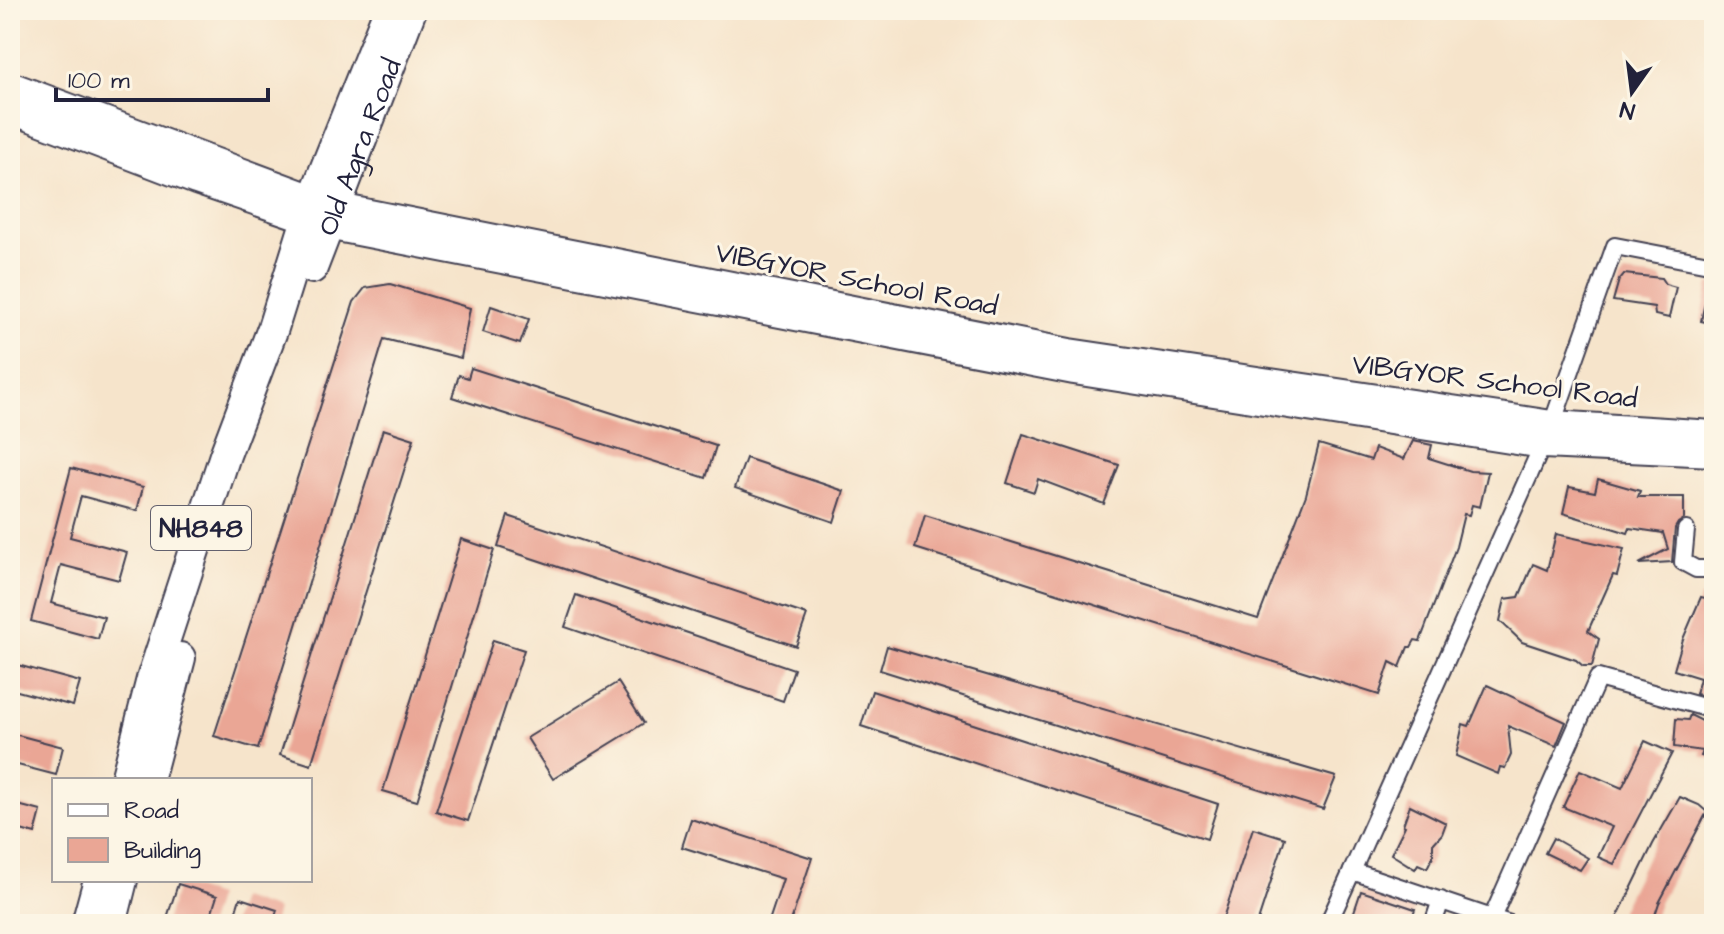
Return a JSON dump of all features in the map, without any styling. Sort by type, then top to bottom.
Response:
[{"type":"highway","name":"NH848","points":[[127,778],[157,664],[225,455],[320,213],[389,10]]},
{"type":"highway","name":"Old Agra Road","points":[[149,778],[173,683],[242,455],[308,282],[320,213],[411,10]]},
{"type":"highway","points":[[87,924],[98,882]]},
{"type":"highway","points":[[111,924],[122,882]]},
{"type":"main road","name":"VIBGYOR School Road","points":[[10,85],[320,213]]},
{"type":"main road","name":"VIBGYOR School Road","points":[[10,110],[196,181],[320,213],[1069,352],[1547,434],[1714,453]]},
{"type":"main road","name":"VIBGYOR School Road","points":[[1547,434],[1714,434]]},
{"type":"street","points":[[1328,924],[1547,434],[1615,246],[1714,265]]},
{"type":"street","points":[[1686,530],[1683,562],[1696,569],[1714,569]]},
{"type":"street","points":[[1492,918],[1598,678],[1714,710]]},
{"type":"street","points":[[1352,871],[1510,924]]},
{"type":"street","points":[[1433,924],[1441,900]]},
{"type":"building","points":[[1624,274],[1661,278],[1665,284],[1676,287],[1669,318],[1655,315],[1654,307],[1613,301]]},
{"type":"building","points":[[390,284],[470,308],[461,358],[384,339],[258,749],[214,736],[354,302],[365,288]]},
{"type":"building","points":[[1709,284],[1714,284],[1714,324],[1701,321]]},
{"type":"building","points":[[491,306],[529,319],[520,344],[483,332]]},
{"type":"building","points":[[471,368],[716,446],[706,478],[452,397],[459,375],[468,378]]},
{"type":"building","points":[[383,429],[414,439],[311,765],[280,755]]},
{"type":"building","points":[[1023,434],[1119,465],[1104,504],[1038,479],[1034,492],[1007,483]]},
{"type":"building","points":[[1413,441],[1432,445],[1429,458],[1470,471],[1488,472],[1480,507],[1472,505],[1469,515],[1464,514],[1456,547],[1420,641],[1415,640],[1408,647],[1400,667],[1390,662],[1379,695],[915,548],[925,515],[1258,619],[1306,495],[1319,444],[1371,460],[1375,448],[1404,459]]},
{"type":"building","points":[[746,458],[844,491],[834,522],[735,488]]},
{"type":"building","points":[[71,468],[143,487],[137,511],[81,496],[70,537],[127,552],[119,580],[61,565],[51,603],[104,617],[98,639],[31,621]]},
{"type":"building","points":[[1598,479],[1640,491],[1638,497],[1684,497],[1684,519],[1675,528],[1672,562],[1639,564],[1668,549],[1663,533],[1630,528],[1628,533],[1563,513],[1569,487],[1595,492]]},
{"type":"building","points":[[508,516],[807,615],[796,646],[498,547]]},
{"type":"building","points":[[1556,534],[1624,549],[1617,576],[1613,575],[1588,631],[1599,639],[1592,666],[1583,666],[1576,660],[1522,642],[1500,621],[1505,599],[1519,597],[1533,564],[1547,570]]},
{"type":"building","points":[[461,539],[494,550],[417,801],[383,791]]},
{"type":"building","points":[[576,595],[794,669],[783,701],[565,627]]},
{"type":"building","points":[[1701,597],[1714,600],[1714,669],[1706,696],[1696,694],[1700,678],[1674,670]]},
{"type":"building","points":[[493,640],[524,650],[468,821],[436,811]]},
{"type":"building","points":[[887,646],[1336,777],[1323,809],[880,670]]},
{"type":"building","points":[[10,663],[80,682],[73,706],[10,689]]},
{"type":"building","points":[[618,682],[644,723],[553,779],[527,738]]},
{"type":"building","points":[[1487,685],[1566,722],[1556,746],[1508,726],[1511,755],[1498,774],[1456,756],[1463,724],[1469,726]]},
{"type":"building","points":[[872,691],[1218,804],[1207,839],[861,726]]},
{"type":"building","points":[[1690,715],[1710,725],[1714,723],[1712,759],[1701,756],[1703,751],[1674,747],[1676,719],[1688,720]]},
{"type":"building","points":[[10,733],[63,747],[56,775],[10,763]]},
{"type":"building","points":[[1645,741],[1672,753],[1614,864],[1598,857],[1612,827],[1563,807],[1580,770],[1622,788]]},
{"type":"building","points":[[1680,797],[1707,812],[1659,903],[1652,924],[1614,924],[1653,844]]},
{"type":"building","points":[[10,803],[41,811],[35,834],[10,827]]},
{"type":"building","points":[[1410,805],[1446,823],[1433,844],[1433,856],[1427,868],[1418,864],[1415,869],[1391,854],[1405,826]]},
{"type":"building","points":[[691,819],[812,858],[790,924],[768,924],[783,879],[682,847]]},
{"type":"building","points":[[1253,828],[1285,838],[1257,924],[1221,924]]},
{"type":"building","points":[[1553,838],[1588,858],[1580,870],[1545,853]]},
{"type":"building","points":[[178,884],[217,896],[208,924],[165,924]]},
{"type":"building","points":[[1361,891],[1415,909],[1410,924],[1350,924]]},
{"type":"building","points":[[240,898],[277,910],[273,924],[232,924]]}]
